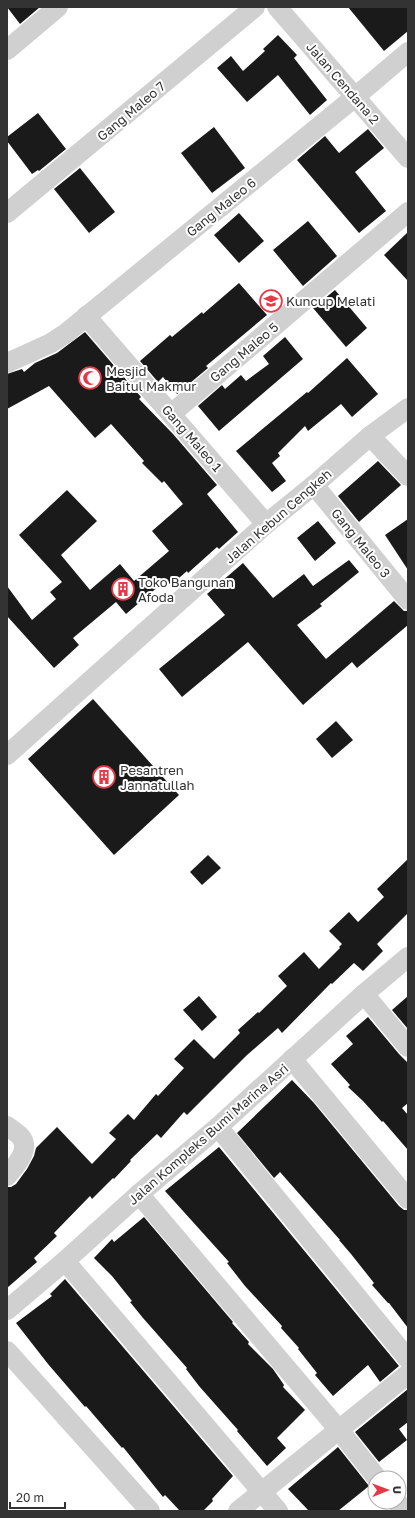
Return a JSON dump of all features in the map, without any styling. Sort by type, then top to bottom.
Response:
[{"type":"street","points":[[7,50],[58,7]]},
{"type":"street","name":"Gang Maleo 7","points":[[7,213],[255,7]]},
{"type":"street","name":"Jalan Cendana 2","points":[[278,7],[408,158]]},
{"type":"street","name":"Gang Maleo 6","points":[[7,363],[57,339],[355,97],[408,52]]},
{"type":"street","name":"Gang Maleo 5","points":[[171,414],[408,212]]},
{"type":"street","name":"Gang Maleo 1","points":[[86,316],[266,524]]},
{"type":"street","name":"Jalan Kebun Cengkeh","points":[[7,755],[266,524],[314,485],[370,436],[408,408]]},
{"type":"street","points":[[370,436],[408,476]]},
{"type":"street","name":"Gang Maleo 3","points":[[314,485],[408,600]]},
{"type":"street","name":"Jalan Kompleks Bumi Marina Asri","points":[[7,1310],[218,1127],[364,994],[408,957]]},
{"type":"street","points":[[364,994],[408,1047]]},
{"type":"street","points":[[292,1059],[408,1199]]},
{"type":"street","points":[[7,1126],[24,1142],[24,1150],[20,1161],[7,1176]]},
{"type":"street","points":[[218,1127],[408,1359]]},
{"type":"street","points":[[140,1194],[339,1430],[371,1470]]},
{"type":"street","points":[[65,1261],[278,1511]]},
{"type":"street","points":[[7,1351],[150,1511]]},
{"type":"street","points":[[238,1511],[408,1374]]},
{"type":"building","points":[[7,7],[40,7],[20,24]]},
{"type":"building","points":[[348,7],[408,7],[408,31],[384,51]]},
{"type":"building","points":[[278,35],[297,55],[294,58],[327,100],[310,115],[278,75],[247,102],[217,68],[231,56],[243,71],[265,51],[263,49]]},
{"type":"building","points":[[38,113],[66,149],[39,171],[38,170],[32,174],[7,141],[7,137]]},
{"type":"building","points":[[214,127],[245,168],[212,193],[181,153]]},
{"type":"building","points":[[368,129],[384,148],[355,172],[386,211],[359,233],[297,160],[325,136],[339,153]]},
{"type":"building","points":[[80,168],[115,212],[89,233],[54,189]]},
{"type":"building","points":[[239,213],[264,241],[239,263],[214,235]]},
{"type":"building","points":[[308,221],[337,256],[303,286],[273,250]]},
{"type":"building","points":[[408,232],[408,281],[384,255]]},
{"type":"building","points":[[239,283],[267,315],[206,366],[208,368],[177,394],[163,377],[158,382],[140,361],[170,335],[172,337],[202,312],[203,314]]},
{"type":"building","points":[[335,290],[367,328],[346,347],[313,308]]},
{"type":"building","points":[[85,332],[141,397],[139,399],[173,434],[217,485],[207,494],[238,532],[219,549],[217,547],[188,573],[187,571],[171,585],[166,580],[126,614],[116,602],[73,638],[79,645],[54,668],[7,616],[7,586],[32,620],[56,599],[50,592],[62,582],[19,535],[67,490],[97,521],[61,555],[90,590],[120,564],[134,581],[169,551],[152,531],[183,504],[164,481],[162,483],[142,463],[144,461],[111,424],[95,438],[49,386],[7,409],[7,374],[22,369],[24,372],[35,363],[57,353]]},
{"type":"building","points":[[285,337],[303,359],[219,431],[198,406],[222,385],[225,389],[241,375],[246,381],[269,364],[263,356]]},
{"type":"building","points":[[347,358],[378,394],[352,417],[341,404],[308,431],[305,426],[278,453],[280,456],[272,463],[286,481],[272,492],[236,451],[307,392],[308,393]]},
{"type":"building","points":[[378,461],[401,485],[359,522],[338,496]]},
{"type":"building","points":[[408,519],[408,570],[385,535]]},
{"type":"building","points":[[318,521],[336,543],[315,561],[297,538]]},
{"type":"building","points":[[349,560],[359,572],[320,604],[322,606],[297,625],[326,659],[394,601],[404,611],[408,611],[408,625],[357,668],[352,662],[303,705],[248,642],[182,697],[159,669],[225,615],[207,594],[243,563],[273,598],[304,574],[313,586]]},
{"type":"building","name":"Pesantren Jannatullah","points":[[93,699],[179,795],[114,855],[28,759]]},
{"type":"building","points":[[336,721],[353,740],[332,758],[316,739]]},
{"type":"building","points":[[208,855],[221,868],[202,885],[190,872]]},
{"type":"building","points":[[408,859],[408,913],[377,944],[383,951],[363,971],[354,963],[332,984],[331,983],[282,1033],[278,1028],[247,1055],[187,1115],[184,1112],[161,1138],[157,1134],[130,1160],[131,1161],[114,1179],[113,1178],[92,1199],[90,1196],[54,1233],[57,1236],[34,1258],[37,1262],[7,1288],[7,1187],[11,1187],[16,1184],[27,1169],[34,1156],[36,1148],[57,1127],[92,1164],[116,1139],[109,1133],[128,1114],[134,1120],[156,1094],[158,1096],[184,1068],[174,1059],[194,1039],[214,1059],[240,1033],[238,1030],[258,1012],[259,1013],[287,986],[278,976],[304,952],[319,969],[340,948],[339,947],[342,944],[329,931],[349,912],[358,922],[384,897],[377,889]]},
{"type":"building","points":[[199,996],[217,1017],[202,1031],[183,1010]]},
{"type":"building","points":[[408,996],[408,1029],[392,1010]]},
{"type":"building","points":[[368,1017],[408,1063],[408,1103],[402,1108],[408,1115],[408,1150],[383,1121],[382,1122],[348,1087],[350,1085],[331,1064],[353,1044],[346,1036]]},
{"type":"building","points":[[292,1080],[314,1103],[399,1206],[404,1210],[408,1210],[408,1328],[389,1303],[372,1285],[374,1283],[340,1240],[280,1172],[274,1178],[237,1133]]},
{"type":"building","points":[[219,1147],[399,1366],[380,1382],[368,1365],[333,1396],[315,1375],[317,1373],[298,1349],[299,1348],[281,1328],[282,1326],[245,1286],[227,1263],[229,1262],[165,1191]]},
{"type":"building","points":[[144,1217],[233,1322],[232,1323],[249,1342],[248,1344],[273,1369],[284,1385],[283,1387],[305,1410],[277,1438],[286,1448],[267,1466],[237,1431],[238,1430],[199,1386],[186,1369],[187,1368],[143,1318],[130,1302],[132,1301],[112,1276],[94,1258],[112,1239],[114,1242]]},
{"type":"building","points":[[65,1279],[233,1476],[203,1511],[180,1511],[165,1495],[163,1497],[123,1447],[122,1448],[48,1364],[16,1323],[52,1296],[50,1294]]},
{"type":"building","points":[[408,1389],[408,1422],[399,1429],[407,1440],[379,1462],[355,1432]]},
{"type":"building","points":[[338,1447],[367,1483],[367,1488],[338,1511],[309,1511],[288,1489]]},
{"type":"place","name":"Kuncup Melati","points":[[271,301]]},
{"type":"place","name":"Mesjid Baitul Makmur","points":[[90,378]]},
{"type":"place","name":"Toko Bangunan Afoda","points":[[123,589]]},
{"type":"place","name":"Pesantren Jannatullah","points":[[104,777]]}]
